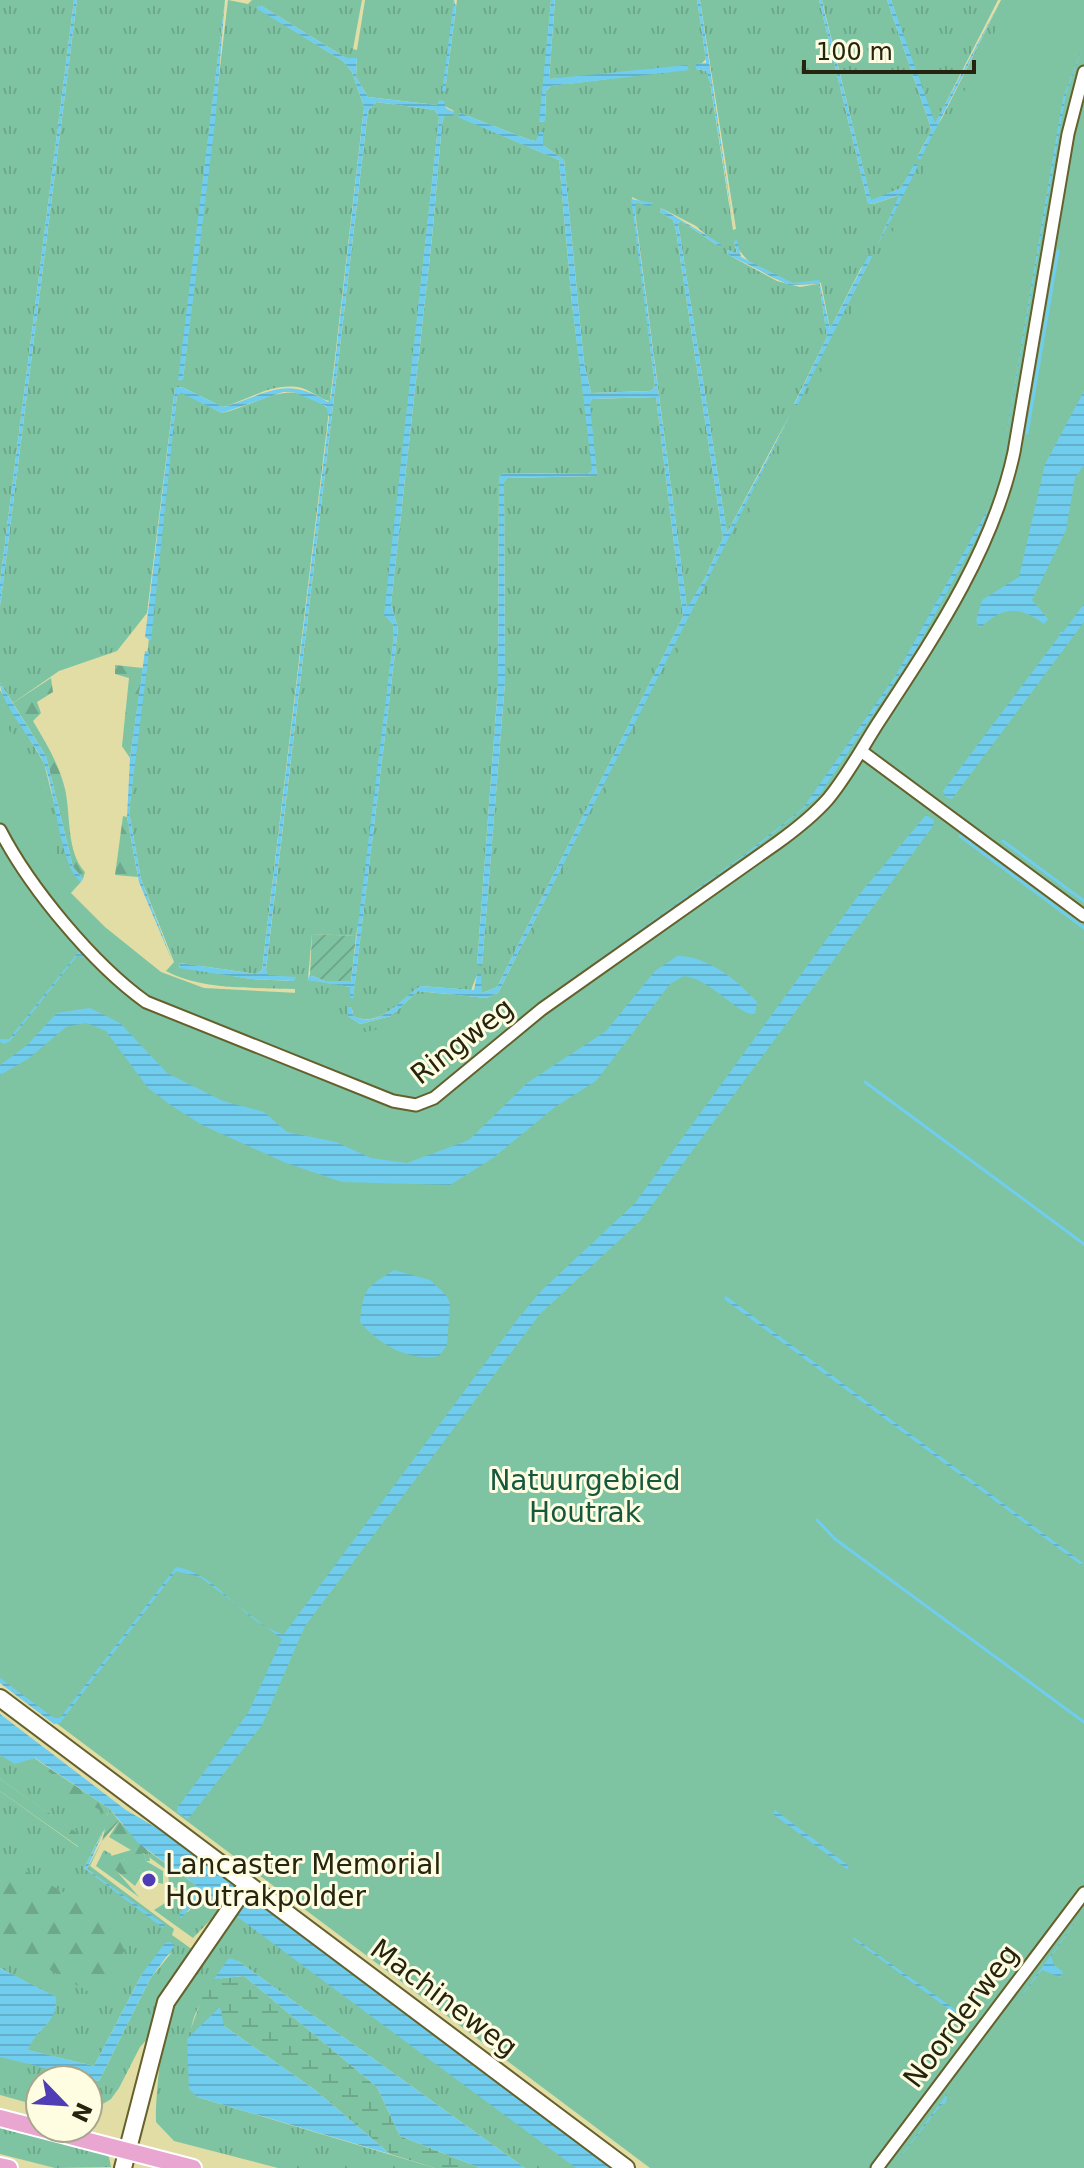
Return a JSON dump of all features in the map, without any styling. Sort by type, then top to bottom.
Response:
[{"type":"main road","points":[[0,2118],[125,2160],[193,2168]]},
{"type":"main road","points":[[0,2166],[9,2168]]},
{"type":"street","points":[[1084,72],[1068,134],[1014,452],[1002,500],[981,548],[922,656],[861,751],[1084,916]]},
{"type":"street","name":"Ringweg","points":[[0,830],[35,889],[117,977],[146,1002],[387,1099],[416,1105],[434,1098],[542,1009],[791,833],[828,799],[861,751]]},
{"type":"street","name":"Machineweg","points":[[0,1698],[232,1871],[244,1889],[267,1897],[626,2168]]},
{"type":"street","points":[[125,2160],[166,2002],[244,1889]]},
{"type":"street","name":"Noorderweg","points":[[877,2168],[1084,1893]]},
{"type":"green space","points":[[0,0],[74,0],[0,582]]},
{"type":"green space","points":[[77,0],[225,0],[179,380],[183,379],[228,0],[248,4],[252,0],[362,0],[353,49],[357,50],[365,0],[454,0],[445,91],[457,0],[551,0],[540,122],[545,121],[546,91],[551,86],[688,69],[549,79],[555,0],[697,0],[706,59],[696,69],[706,71],[710,82],[733,230],[736,229],[700,0],[819,0],[868,203],[900,195],[876,247],[915,164],[901,188],[871,201],[822,0],[887,0],[930,125],[931,131],[917,157],[942,118],[1001,0],[1032,0],[520,1003],[383,1045],[190,999],[101,928],[168,979],[211,992],[295,995],[295,989],[212,985],[166,971],[174,962],[141,879],[129,812],[177,395],[181,392],[222,413],[289,393],[316,399],[329,410],[262,970],[256,974],[180,963],[179,967],[251,979],[294,981],[267,975],[266,970],[368,111],[376,102],[435,110],[439,118],[385,615],[393,624],[394,634],[363,899],[356,936],[312,934],[308,979],[350,987],[350,998],[353,998],[398,629],[391,604],[442,124],[444,116],[454,111],[439,103],[368,97],[356,77],[357,59],[346,58],[260,5],[257,8],[343,61],[352,72],[364,107],[330,401],[302,388],[281,387],[223,407],[182,387],[175,388],[147,613],[117,651],[59,671],[13,703],[0,683],[0,607]],"holes":[[[460,113],[530,140],[536,141],[543,133],[543,145],[564,160],[584,362],[591,393],[650,391],[655,386],[632,197],[650,206],[634,204],[687,609],[723,538],[676,231],[673,220],[660,212],[661,208],[696,226],[720,247],[681,221],[678,223],[727,533],[791,412],[498,993],[486,998],[418,991],[391,1016],[360,1024],[348,1016],[352,1007],[353,1016],[372,1019],[390,1011],[421,986],[471,990],[477,975],[482,993],[497,987],[683,617],[656,397],[592,399],[589,404],[597,476],[507,478],[504,482],[505,682],[482,965],[477,965],[498,685],[499,476],[504,473],[588,474],[593,470],[572,304],[559,160],[459,117]],[[734,241],[744,256],[768,275],[796,284],[821,283],[830,329],[861,268],[872,256],[796,406],[794,404],[827,337],[820,289],[818,284],[800,287],[777,281],[727,254],[728,250],[737,254]]]},
{"type":"green space","points":[[891,0],[998,0],[935,124],[933,123]]},
{"type":"green space","name":"Natuurgebied Houtrak","points":[[1011,0],[1084,0],[1084,2168],[650,2168],[0,1681],[0,714],[39,782],[61,873],[69,891],[105,927],[161,972],[204,988],[298,993],[347,1025],[365,1032],[385,1028],[430,1002],[487,1006],[500,1000]]},
{"type":"green space","points":[[115,665],[143,668],[130,758],[122,746],[129,678],[115,674]]},
{"type":"green space","points":[[51,678],[53,692],[37,702],[41,713],[33,721],[52,754],[62,780],[72,844],[85,872],[83,879],[73,867],[46,756],[13,703]]},
{"type":"green space","points":[[0,690],[44,763],[70,867],[81,882],[69,895],[0,821]]},
{"type":"green space","points":[[123,816],[127,817],[138,877],[115,875]]},
{"type":"green space","points":[[312,934],[356,936],[351,982],[325,981],[310,975]]},
{"type":"green space","points":[[0,1755],[34,1758],[110,1817],[84,1868],[165,1927],[87,1869],[102,1841],[90,1866],[174,1929],[172,1935],[193,1950],[163,1991],[153,2033],[140,2047],[119,2088],[104,2103],[104,2071],[150,1979],[172,1952],[142,1974],[95,2064],[27,2050],[50,2020],[56,1998],[0,1968],[0,1791],[78,1847],[82,1837],[0,1779]]},
{"type":"green space","points":[[34,1758],[110,1809],[107,1815],[69,1794],[50,1772],[30,1776],[28,1765]]},
{"type":"green space","points":[[0,1779],[83,1837],[79,1847],[0,1791]]},
{"type":"green space","points":[[110,1809],[119,1821],[102,1841],[105,1829],[98,1838]]},
{"type":"green space","points":[[119,1821],[148,1851],[150,1861],[146,1861],[144,1853],[123,1860],[143,1873],[135,1886],[109,1865],[111,1856],[131,1850],[109,1837]]},
{"type":"green space","points":[[104,1850],[111,1854],[114,1868],[139,1897],[96,1866]]},
{"type":"green space","points":[[148,1851],[196,1885],[181,1909],[188,1912],[205,1892],[222,1908],[193,1938],[154,1910],[170,1900],[177,1888],[169,1886],[168,1871],[149,1857]]},
{"type":"green space","points":[[144,1853],[146,1861],[163,1871],[163,1884],[156,1882],[154,1873],[143,1873],[123,1861],[126,1857]]},
{"type":"green space","points":[[0,1857],[135,1932],[98,1997],[0,1942]]},
{"type":"green space","points":[[252,1894],[622,2168],[525,2168],[238,1961],[207,1994],[193,2022],[190,2036],[197,2097],[435,2168],[278,2168],[174,2141],[156,2122],[160,2059],[169,2010],[188,1975]]},
{"type":"green space","points":[[244,1976],[377,2087],[400,2136],[480,2168],[435,2168],[390,2154],[315,2090],[224,2026],[187,2039],[204,1993],[214,1979]]},
{"type":"green space","points":[[0,2056],[32,2064],[24,2064],[24,2102],[0,2095]]},
{"type":"green space","points":[[0,2124],[24,2130],[24,2144],[74,2144],[100,2151],[109,2157],[111,2167],[55,2168],[0,2154]]},
{"type":"water","points":[[74,0],[77,0],[0,607],[0,582]]},
{"type":"water","points":[[225,0],[215,123],[183,379],[178,380]]},
{"type":"water","points":[[454,0],[456,7],[445,91],[442,91]]},
{"type":"water","points":[[551,0],[555,0],[549,79],[687,65],[689,70],[551,86],[546,91],[545,121],[539,122]]},
{"type":"water","points":[[697,0],[700,0],[734,230],[710,82],[706,71],[696,69],[696,64],[706,63]]},
{"type":"water","points":[[819,0],[822,0],[871,200],[901,188],[915,163],[918,166],[877,247],[899,195],[868,203]]},
{"type":"water","points":[[887,0],[891,0],[935,123],[1001,0],[920,160],[917,158],[931,131],[930,125]]},
{"type":"water","points":[[260,5],[346,58],[357,58],[356,77],[368,97],[437,105],[439,100],[454,112],[453,116],[444,116],[442,124],[391,604],[398,629],[353,999],[350,998],[350,987],[307,980],[310,975],[325,981],[351,981],[394,634],[393,624],[384,615],[439,118],[435,110],[376,102],[368,111],[266,969],[268,975],[296,977],[294,981],[251,979],[179,968],[180,963],[256,974],[262,970],[329,417],[326,406],[293,392],[283,392],[222,413],[181,393],[177,395],[151,641],[145,637],[175,388],[182,387],[223,407],[286,388],[299,389],[328,402],[331,398],[364,107],[352,72],[343,61],[256,8]]},
{"type":"water","points":[[1084,43],[1066,94],[998,483],[1063,98]]},
{"type":"water","points":[[460,113],[530,140],[536,141],[539,132],[543,132],[543,145],[564,160],[584,362],[591,393],[650,391],[655,386],[631,199],[653,203],[650,207],[636,202],[635,215],[687,608],[723,538],[676,231],[673,220],[660,212],[661,208],[721,244],[720,247],[681,221],[678,223],[727,533],[792,413],[498,993],[486,998],[418,991],[391,1016],[360,1024],[348,1016],[347,1007],[352,1007],[353,1016],[372,1019],[390,1011],[421,986],[474,990],[477,974],[481,974],[482,993],[497,987],[683,617],[656,397],[592,399],[597,476],[507,478],[504,482],[505,682],[482,966],[477,965],[498,685],[499,476],[504,473],[588,474],[592,470],[559,160],[458,117]]},
{"type":"water","points":[[737,240],[741,257],[793,283],[819,280],[830,329],[869,254],[872,256],[797,406],[794,405],[827,337],[820,289],[818,284],[789,285],[727,254],[728,250],[737,253],[734,241]]},
{"type":"water","points":[[1084,391],[1084,465],[1075,478],[1066,530],[1032,600],[1048,619],[1044,624],[1026,614],[1010,611],[995,616],[980,628],[976,621],[982,600],[1019,577],[1045,464]]},
{"type":"water","points":[[989,507],[980,531],[915,651],[818,797],[754,849],[531,1008],[744,855],[803,808],[896,675]]},
{"type":"water","points":[[1084,604],[1084,622],[952,799],[945,797],[943,791],[1060,635],[1059,632],[1063,632]]},
{"type":"water","points":[[145,651],[149,652],[129,812],[141,879],[173,963],[139,882],[127,817],[130,758]]},
{"type":"water","points":[[0,683],[46,756],[73,867],[83,879],[81,882],[74,873],[63,845],[44,764],[6,702]]},
{"type":"water","points":[[926,815],[934,820],[933,826],[641,1220],[540,1314],[305,1626],[262,1725],[188,1819],[177,1812],[177,1808],[248,1713],[282,1639],[265,1626],[284,1634],[517,1320],[540,1292],[635,1203],[858,896]]},
{"type":"water","points":[[80,950],[89,958],[77,956],[10,1041],[5,1044],[0,1042],[0,1039],[9,1039]]},
{"type":"water","points":[[677,956],[700,960],[731,978],[757,1002],[755,1014],[741,1010],[704,984],[684,976],[670,984],[596,1081],[555,1107],[493,1158],[450,1185],[342,1182],[286,1163],[202,1125],[172,1106],[148,1088],[106,1031],[86,1023],[66,1027],[28,1059],[0,1075],[0,1065],[26,1046],[57,1013],[90,1008],[120,1023],[167,1073],[223,1101],[264,1112],[287,1132],[336,1142],[371,1158],[407,1163],[469,1140],[527,1083],[606,1031],[655,971]]},
{"type":"water","points":[[394,1270],[430,1280],[446,1295],[450,1303],[447,1345],[439,1356],[416,1356],[395,1350],[360,1322],[368,1290]]},
{"type":"water","points":[[726,1296],[1083,1563],[1081,1565],[724,1299]]},
{"type":"water","points":[[176,1567],[206,1579],[237,1605],[200,1577],[176,1571],[60,1723],[54,1724],[0,1683],[0,1678],[54,1718],[60,1718]]},
{"type":"water","points":[[0,1714],[126,1810],[162,1831],[612,2168],[576,2168],[205,1893],[181,1918],[179,1916],[196,1885],[138,1843],[110,1809],[35,1758],[15,1764],[0,1755]]},
{"type":"water","points":[[775,1810],[849,1866],[847,1869],[773,1814]]},
{"type":"water","points":[[105,1828],[87,1869],[165,1925],[163,1928],[84,1868]]},
{"type":"water","points":[[1084,1910],[1051,1957],[1054,1965],[1063,1972],[1060,1977],[1042,1970],[1014,2006]]},
{"type":"water","points":[[853,1939],[956,2010],[954,2013]]},
{"type":"water","points":[[165,1943],[175,1945],[150,1979],[104,2071],[104,2064],[95,2064],[142,1974]]},
{"type":"water","points":[[229,1958],[238,1961],[525,2168],[480,2168],[400,2136],[377,2087],[244,1976],[214,1979]]},
{"type":"water","points":[[0,1968],[56,1997],[54,2014],[28,2050],[86,2064],[29,2064],[0,2057]]},
{"type":"water","points":[[220,2007],[224,2026],[315,2090],[390,2154],[197,2097],[189,2089],[187,2039]]},
{"type":"water","points":[[998,2025],[947,2094],[946,2103],[941,2105],[892,2168]]},
{"type":"waterway","points":[[1027,433],[1058,251]]},
{"type":"waterway","points":[[960,836],[1084,928]]},
{"type":"waterway","points":[[1003,841],[1084,901]]},
{"type":"waterway","points":[[865,1082],[1084,1244]]},
{"type":"waterway","points":[[817,1520],[835,1539],[1084,1722]]},
{"type":"place","name":"Lancaster Memorial Houtrakpolder","points":[[149,1880]]}]
